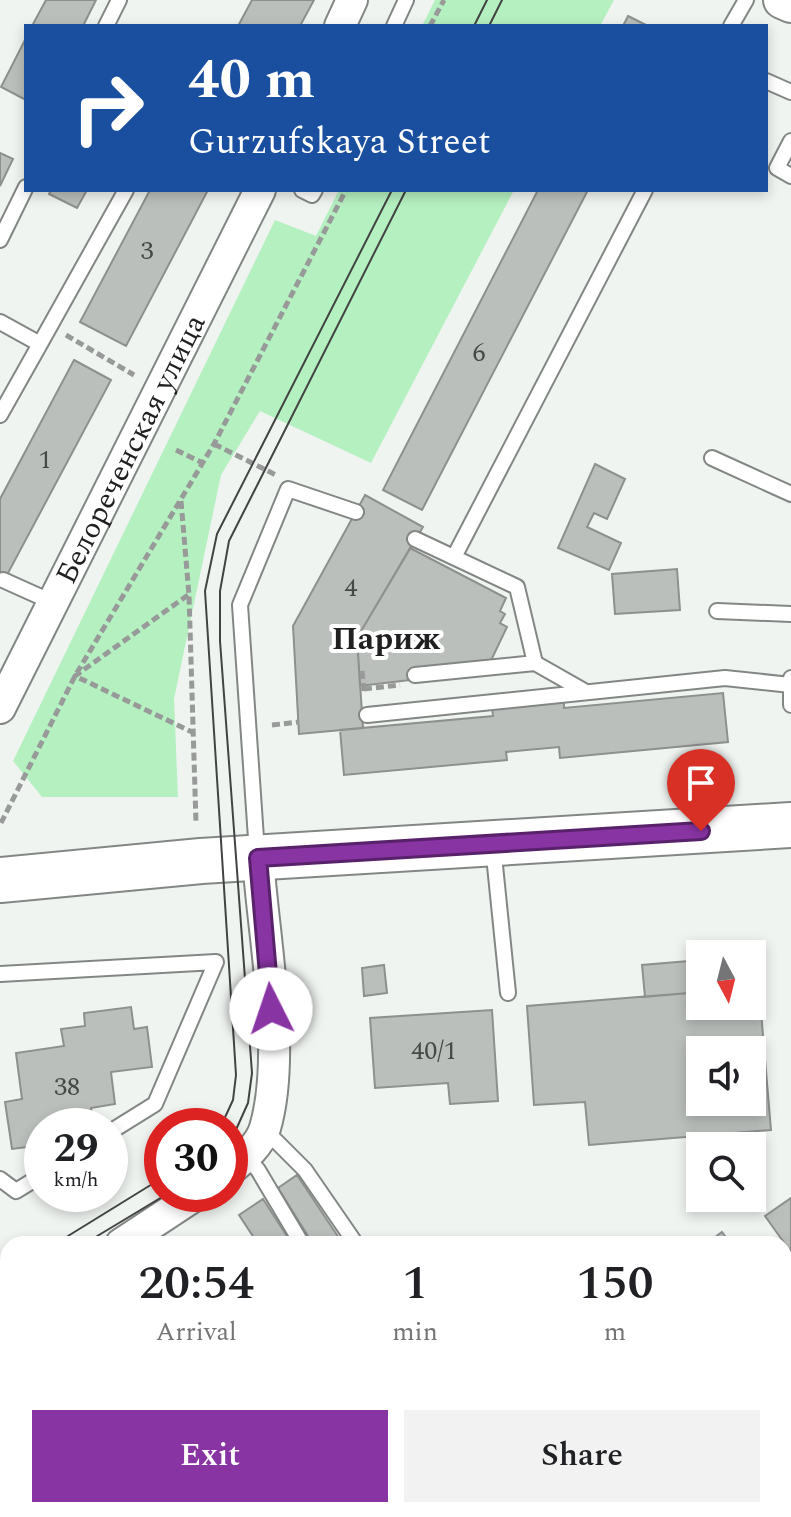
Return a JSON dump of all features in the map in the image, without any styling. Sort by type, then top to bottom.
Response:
[{"type":"main road","points":[[0,880],[258,858],[791,825]]},
{"type":"street","points":[[341,24],[352,0]]},
{"type":"street","points":[[782,0],[791,4]]},
{"type":"street","name":"Белореченская улица","points":[[0,708],[259,192]]},
{"type":"street","points":[[248,1151],[265,1130],[273,1061],[258,858]]},
{"type":"street","points":[[133,1236],[170,1212]]},
{"type":"lane","points":[[107,24],[119,0]]},
{"type":"lane","points":[[395,24],[406,0]]},
{"type":"lane","points":[[732,24],[746,0]]},
{"type":"lane","points":[[768,82],[791,92]]},
{"type":"lane","points":[[791,141],[777,168],[791,176]]},
{"type":"lane","points":[[0,240],[6,214],[24,190]]},
{"type":"lane","points":[[0,415],[125,192]]},
{"type":"lane","points":[[454,557],[644,192]]},
{"type":"lane","points":[[0,322],[40,344]]},
{"type":"lane","points":[[712,458],[791,494]]},
{"type":"lane","points":[[258,858],[240,605],[288,489],[356,512]]},
{"type":"lane","points":[[415,539],[517,587],[535,663]]},
{"type":"lane","points":[[3,580],[52,602]]},
{"type":"lane","points":[[717,611],[791,614]]},
{"type":"lane","points":[[415,675],[535,663],[586,692]]},
{"type":"lane","points":[[367,715],[725,678],[791,682],[791,705]]},
{"type":"lane","points":[[492,845],[508,993]]},
{"type":"lane","points":[[0,974],[216,962],[155,1104],[128,1121]]},
{"type":"lane","points":[[265,1130],[305,1170],[350,1236]]},
{"type":"lane","points":[[248,1166],[258,1170],[297,1236]]},
{"type":"lane","points":[[0,1179],[16,1191],[24,1186]]},
{"type":"path","points":[[431,24],[444,0]]},
{"type":"path","points":[[1,823],[75,676],[214,444],[345,192]]},
{"type":"path","points":[[50,326],[134,375]]},
{"type":"path","points":[[214,444],[289,481]]},
{"type":"path","points":[[176,450],[201,462]]},
{"type":"path","points":[[181,501],[189,595],[196,823]]},
{"type":"path","points":[[75,676],[189,595]]},
{"type":"path","points":[[362,671],[364,689]]},
{"type":"path","points":[[75,676],[192,732]]},
{"type":"path","points":[[272,725],[299,722]]},
{"type":"green space","points":[[435,0],[614,0],[601,24],[423,24]]},
{"type":"green space","points":[[338,192],[513,192],[371,463],[260,411],[221,475],[174,699],[178,797],[42,797],[13,761],[275,220],[316,236]]},
{"type":"building","points":[[46,0],[96,0],[84,24],[33,24]]},
{"type":"building","points":[[252,0],[314,0],[301,24],[239,24]]},
{"type":"building","points":[[628,16],[644,24],[624,24]]},
{"type":"building","points":[[24,42],[24,99],[1,87]]},
{"type":"building","points":[[0,153],[13,159],[0,186]]},
{"type":"building","points":[[50,192],[86,192],[77,208]]},
{"type":"building","points":[[149,192],[207,192],[126,346],[80,322]]},
{"type":"building","points":[[537,192],[587,192],[422,510],[383,490]]},
{"type":"building","points":[[74,360],[111,380],[0,588],[0,499]]},
{"type":"building","points":[[595,464],[625,479],[607,519],[594,513],[587,527],[621,543],[609,570],[558,548]]},
{"type":"building","points":[[365,495],[423,527],[357,638],[363,728],[299,734],[293,626]]},
{"type":"building","points":[[410,548],[506,598],[500,611],[505,614],[500,623],[507,627],[486,671],[360,686],[357,638]]},
{"type":"building","points":[[677,569],[680,610],[615,614],[612,574]]},
{"type":"building","points":[[723,693],[728,742],[560,758],[559,747],[506,752],[507,760],[344,775],[340,730],[493,716],[492,708],[564,701],[564,708]]},
{"type":"building","points":[[686,961],[686,993],[645,997],[642,965]]},
{"type":"building","points":[[384,965],[387,993],[364,996],[362,968]]},
{"type":"building","points":[[686,993],[686,1020],[762,1020],[763,1036],[686,1036],[686,1116],[766,1116],[766,1071],[771,1130],[686,1132],[686,1137],[589,1145],[585,1102],[534,1105],[527,1006]]},
{"type":"building","points":[[131,1007],[134,1029],[147,1027],[152,1067],[111,1072],[115,1104],[91,1108],[24,1108],[24,1147],[12,1149],[5,1102],[22,1099],[16,1053],[64,1046],[61,1029],[85,1026],[84,1013]]},
{"type":"building","points":[[492,1010],[498,1101],[450,1104],[448,1083],[375,1088],[370,1018]]},
{"type":"building","points":[[297,1175],[338,1236],[308,1236],[278,1188]]},
{"type":"building","points":[[791,1198],[791,1236],[779,1236],[765,1216]]},
{"type":"building","points":[[263,1199],[287,1236],[253,1236],[239,1215],[248,1212]]},
{"type":"tram line","points":[[475,24],[487,0]]},
{"type":"tram line","points":[[490,24],[502,0]]},
{"type":"tram line","points":[[229,1108],[236,1075],[205,591],[217,534],[391,192]]},
{"type":"tram line","points":[[246,1108],[252,1073],[220,641],[220,591],[229,541],[405,192]]},
{"type":"tram line","points":[[68,1236],[144,1189]]},
{"type":"tram line","points":[[97,1236],[144,1208]]},
{"type":"district","name":"Париж","points":[[386,638]]},
{"type":"route","points":[[271,1009],[258,858],[701,831]]}]
